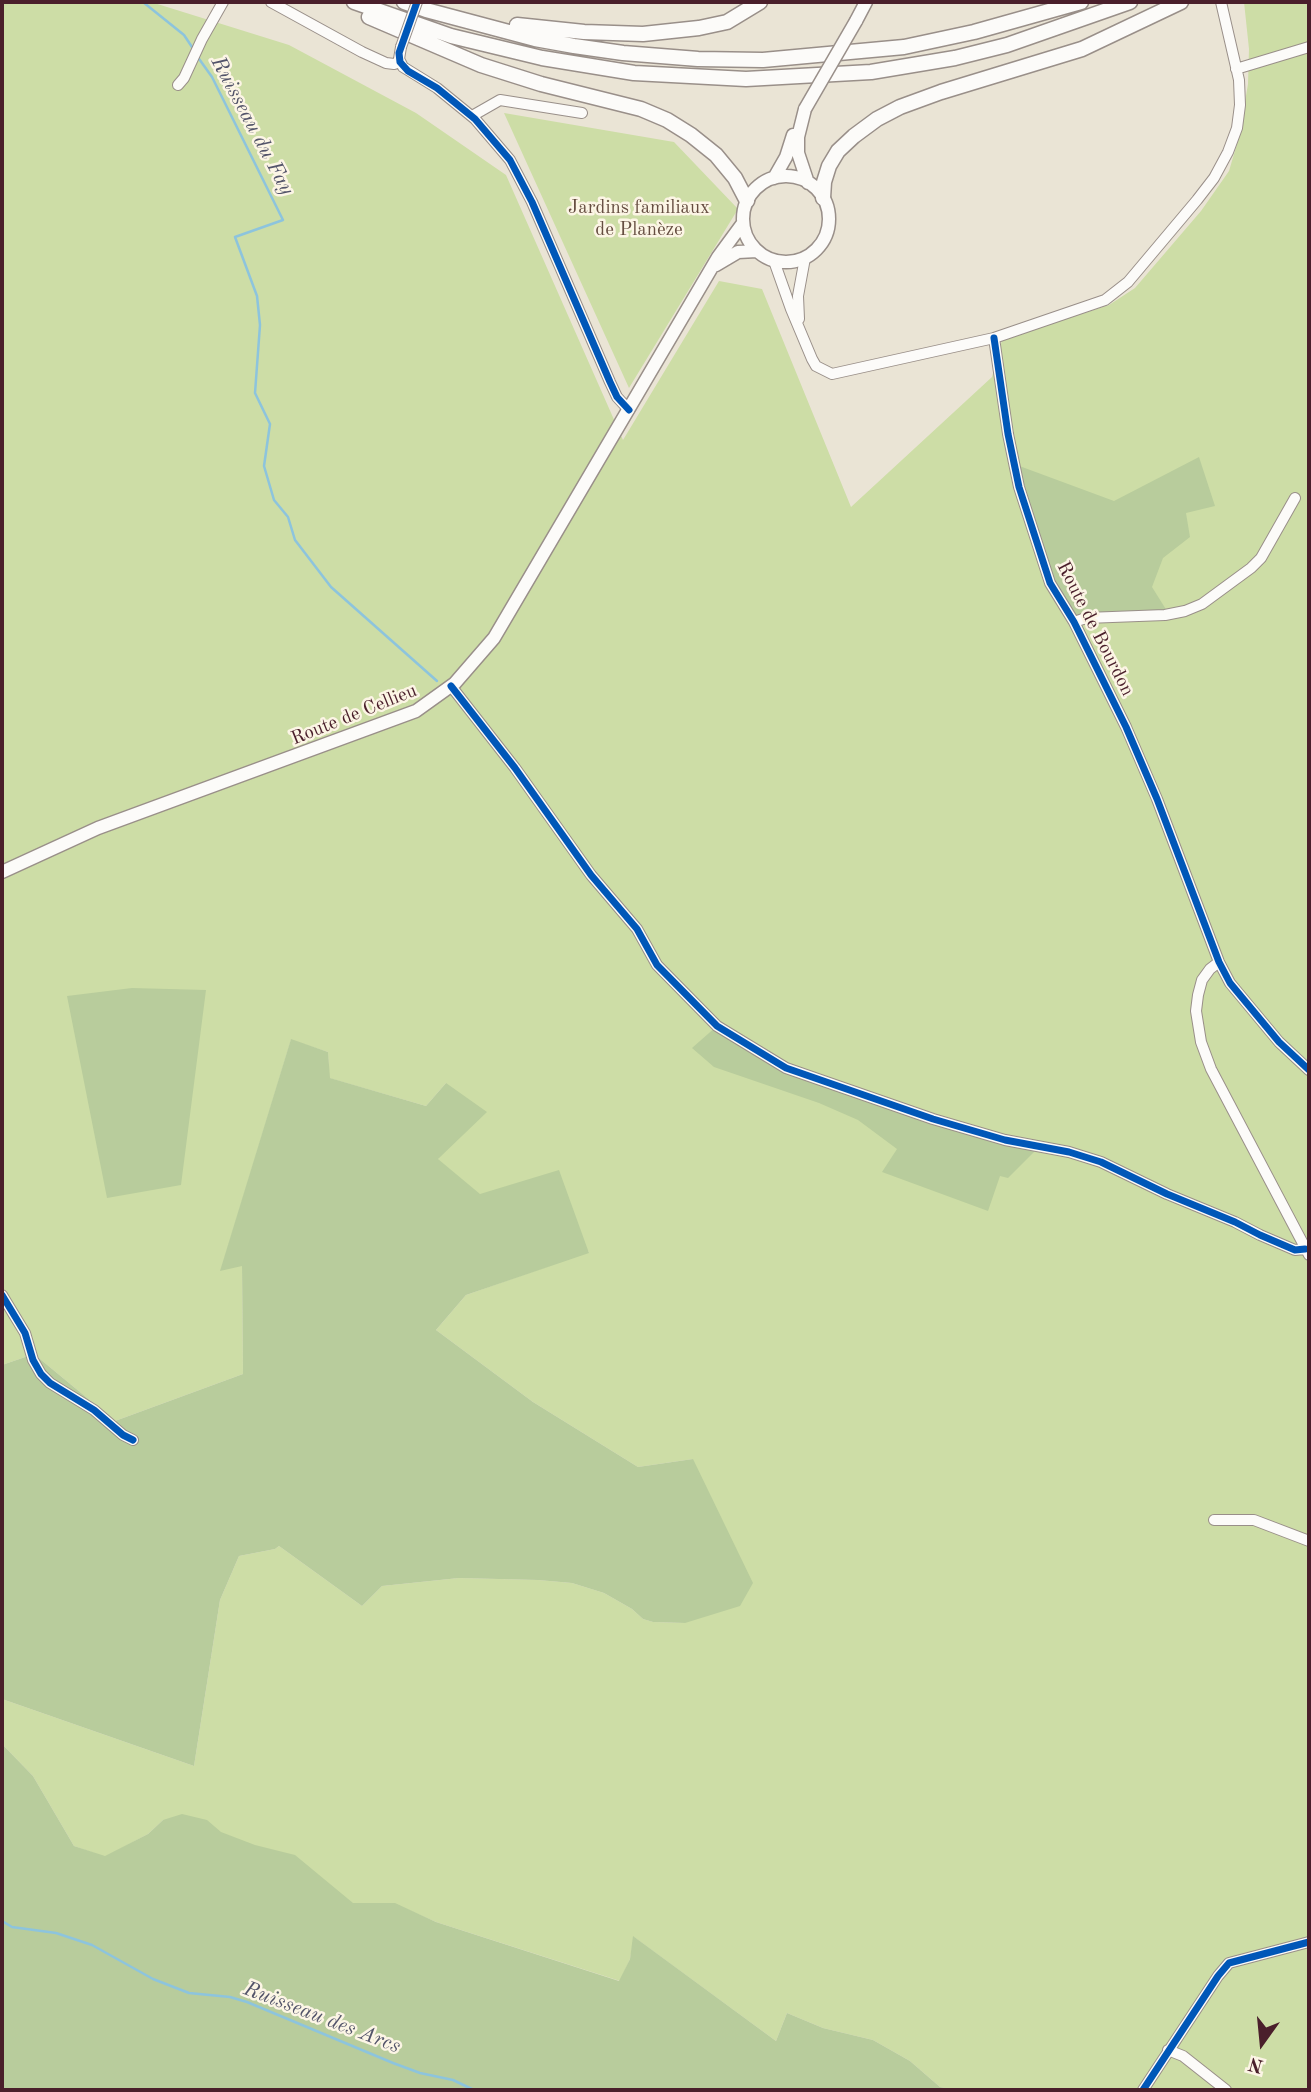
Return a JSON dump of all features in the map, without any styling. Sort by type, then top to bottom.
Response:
[{"type":"highway","points":[[353,2],[451,36],[542,58],[634,73],[746,79],[871,72],[943,60],[1007,45],[1130,2]]},
{"type":"highway","points":[[353,2],[371,18],[481,65],[541,84],[641,109],[667,120],[716,155],[735,178],[747,201]]},
{"type":"highway","points":[[404,2],[534,38],[623,53],[698,59],[763,60],[904,47],[974,32],[1080,2]]},
{"type":"highway","points":[[461,19],[488,20],[534,28],[643,34],[727,22],[760,2]]},
{"type":"highway","points":[[823,198],[829,166],[838,151],[877,119],[900,107],[941,92],[1082,49],[1181,2]]},
{"type":"main road","points":[[774,178],[797,178],[808,183],[823,198],[828,210],[828,231],[822,243],[806,258],[774,261],[757,251],[746,235],[743,223],[747,201],[754,190],[774,178],[786,157],[805,109],[866,2]]},
{"type":"main road","points":[[805,109],[798,137],[798,153],[808,183]]},
{"type":"main road","name":"Route de Cellieu","points":[[2,872],[98,828],[416,711],[451,686],[494,638],[713,267],[743,223]]},
{"type":"main road","points":[[713,267],[738,252],[757,251]]},
{"type":"street","points":[[178,85],[223,2]]},
{"type":"street","points":[[271,2],[362,52],[392,64],[400,62]]},
{"type":"street","points":[[416,2],[401,47],[400,62],[408,71],[438,88],[472,116],[510,160],[532,202],[617,397],[629,410]]},
{"type":"street","points":[[774,261],[791,309],[817,366],[832,374],[997,337],[1090,306],[1115,293],[1128,282],[1203,193],[1228,152],[1237,128],[1240,105],[1236,69],[1221,2]]},
{"type":"street","points":[[1236,69],[1309,47]]},
{"type":"street","points":[[472,116],[500,100],[582,113]]},
{"type":"street","points":[[801,330],[798,296],[806,258]]},
{"type":"street","name":"Route de Bourdon","points":[[997,337],[1008,434],[1019,486],[1050,583],[1074,622],[1126,727],[1219,962],[1230,983],[1279,1042],[1309,1070]]},
{"type":"street","points":[[1074,622],[1086,618],[1165,615],[1202,604],[1261,558],[1295,498]]},
{"type":"street","points":[[451,686],[515,768],[591,875],[637,929],[657,965],[717,1026],[786,1068],[933,1119],[1005,1140],[1069,1152],[1101,1162],[1295,1250],[1307,1252]]},
{"type":"street","points":[[1219,962],[1202,981],[1198,995],[1196,1011],[1201,1042],[1211,1069],[1307,1252]]},
{"type":"street","points":[[2,1295],[25,1333],[33,1360],[41,1374],[133,1440]]},
{"type":"street","points":[[1214,1520],[1254,1520],[1309,1541]]},
{"type":"street","points":[[1143,2090],[1229,1963],[1309,1942]]},
{"type":"street","points":[[1168,2050],[1183,2056],[1226,2090]]},
{"type":"green space","points":[[2,2],[151,2],[289,45],[416,113],[506,175],[623,440],[719,281],[762,289],[851,507],[992,377],[1002,340],[1109,305],[1135,288],[1201,211],[1229,171],[1239,137],[1248,84],[1249,49],[1244,2],[1309,2],[1309,2090],[955,2090],[940,2087],[910,2061],[873,2040],[823,2028],[787,2013],[776,2041],[634,1937],[630,1959],[620,1981],[436,1922],[395,1904],[357,1973],[163,1820],[148,1834],[105,1857],[74,1846],[33,1776],[2,1744],[2,1699],[194,1766],[220,1600],[239,1556],[279,1546],[362,1606],[382,1586],[459,1578],[538,1580],[572,1583],[604,1593],[632,1609],[643,1619],[653,1622],[685,1623],[693,1459],[638,1467],[533,1402],[436,1330],[466,1295],[589,1252],[480,1195],[438,1160],[446,1083],[426,1106],[329,1078],[328,1052],[291,1040],[221,1270],[242,1265],[243,1374],[115,1421],[34,1354],[2,1365]]},
{"type":"green space","name":"Jardins familiaux de Planèze","points":[[504,113],[674,142],[738,209],[629,388]]},
{"type":"green space","points":[[1199,457],[1215,506],[1186,513],[1190,537],[1163,558],[1152,587],[1167,611],[1074,622],[1050,583],[1014,464],[1114,501]]},
{"type":"green space","points":[[132,988],[206,990],[181,1185],[107,1198],[67,996]]},
{"type":"green space","points":[[717,1026],[779,1065],[1038,1148],[1008,1178],[1000,1176],[988,1211],[882,1172],[897,1149],[858,1120],[819,1103],[714,1067],[692,1048]]},
{"type":"green space","points":[[291,1039],[328,1052],[330,1078],[426,1106],[446,1083],[487,1112],[438,1159],[480,1194],[559,1170],[589,1253],[466,1295],[436,1330],[533,1402],[638,1467],[693,1459],[753,1583],[740,1606],[685,1623],[653,1622],[643,1619],[632,1609],[604,1593],[572,1583],[538,1580],[459,1578],[382,1586],[362,1606],[279,1546],[239,1556],[220,1600],[194,1766],[2,1699],[2,1365],[34,1354],[115,1421],[243,1374],[242,1266],[220,1271]]},
{"type":"green space","points":[[2,1744],[33,1776],[74,1846],[105,1856],[148,1834],[163,1820],[182,1814],[207,1820],[221,1832],[255,1845],[295,1855],[353,1903],[395,1903],[436,1922],[619,1981],[630,1959],[633,1936],[776,2041],[787,2013],[823,2028],[873,2040],[910,2061],[940,2087],[956,2090],[2,2090]]},
{"type":"waterway","name":"Ruisseau du Fay","points":[[143,2],[184,35],[194,50]]},
{"type":"waterway","name":"Ruisseau du Fay","points":[[197,56],[212,77],[283,220],[235,237],[257,296],[260,325],[255,393],[270,424],[264,466],[274,500],[288,517],[295,540],[331,587],[437,681]]},
{"type":"waterway","name":"Ruisseau des Arcs","points":[[2,1921],[12,1927],[56,1933],[92,1945],[153,1979],[189,1993],[230,1997],[247,2002],[393,2063],[420,2073],[453,2080],[474,2090]]},
{"type":"cycle path","points":[[417,2],[399,53],[400,62],[408,71],[437,88],[475,119],[510,160],[532,202],[617,397],[629,410]]},
{"type":"cycle path","points":[[994,338],[1019,487],[1050,583],[1074,622],[1126,727],[1157,799],[1219,962],[1230,983],[1279,1042],[1309,1070]]},
{"type":"cycle path","points":[[451,686],[515,768],[591,875],[637,929],[657,965],[717,1026],[786,1068],[933,1119],[1005,1140],[1069,1152],[1101,1162],[1295,1250],[1305,1249]]},
{"type":"cycle path","points":[[2,1295],[25,1333],[33,1360],[41,1374],[133,1440]]},
{"type":"cycle path","points":[[1143,2090],[1229,1963],[1309,1942]]}]
